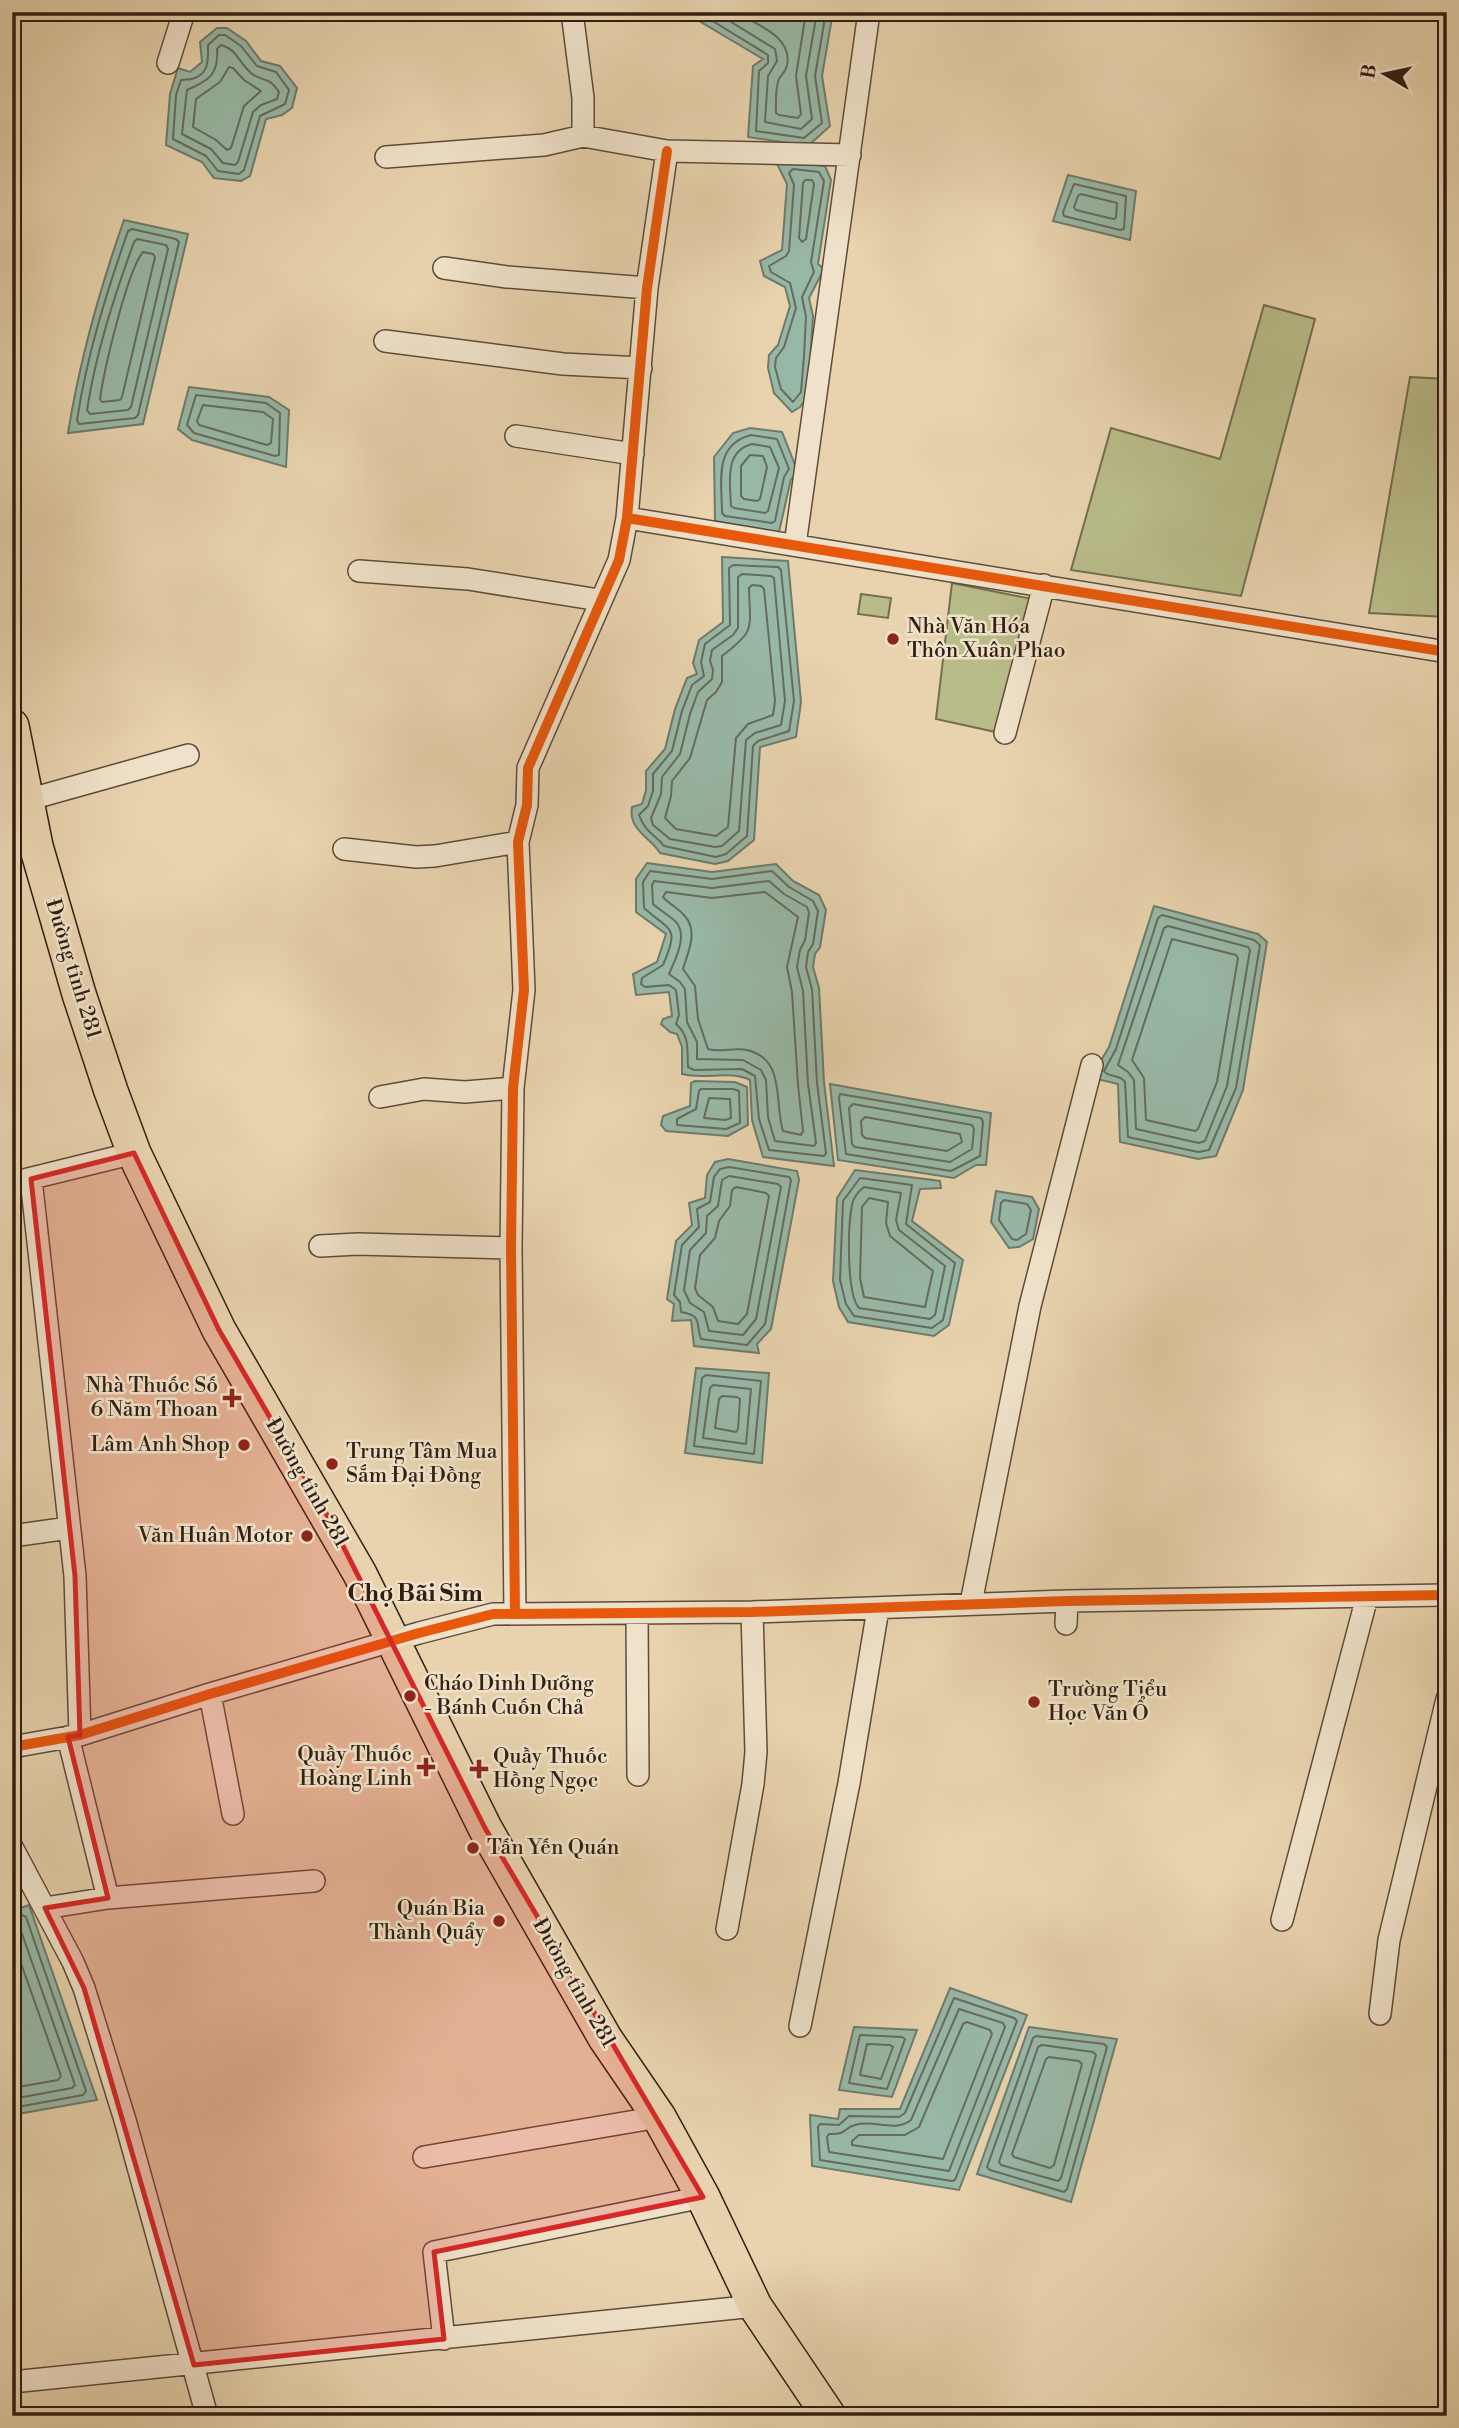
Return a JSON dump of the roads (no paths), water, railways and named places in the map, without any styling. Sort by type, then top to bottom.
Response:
[{"type":"main road","name":"Đường tỉnh 281","points":[[12,726],[36,846],[79,994],[134,1153],[219,1330],[337,1532],[485,1828],[605,2038],[659,2117],[703,2197],[755,2306],[819,2413]]},
{"type":"street","points":[[168,63],[184,12]]},
{"type":"street","points":[[572,12],[583,98],[583,136]]},
{"type":"street","points":[[795,545],[869,12]]},
{"type":"street","points":[[386,157],[544,145],[583,136],[667,151],[850,155]]},
{"type":"street","points":[[515,1614],[511,1248],[513,1088],[524,990],[518,842],[527,805],[528,768],[599,600],[619,560],[627,519],[647,288],[667,151]]},
{"type":"street","points":[[444,268],[507,277],[647,288]]},
{"type":"street","points":[[385,341],[563,364],[641,368]]},
{"type":"street","points":[[516,436],[633,454]]},
{"type":"street","points":[[627,519],[1447,652]]},
{"type":"street","points":[[359,571],[468,579],[599,600]]},
{"type":"street","points":[[1005,733],[1044,585]]},
{"type":"street","points":[[27,800],[188,755]]},
{"type":"street","points":[[344,849],[398,856],[435,856],[518,842]]},
{"type":"street","points":[[971,1603],[1030,1306],[1092,1065]]},
{"type":"street","points":[[380,1097],[424,1089],[465,1092],[513,1088]]},
{"type":"street","points":[[108,1898],[74,1736],[75,1576],[22,1181],[134,1153]]},
{"type":"street","points":[[320,1246],[359,1244],[511,1248]]},
{"type":"street","points":[[12,1536],[68,1528]]},
{"type":"street","points":[[12,1747],[74,1736],[210,1694],[493,1614],[752,1612],[878,1609],[971,1603],[1447,1595]]},
{"type":"street","points":[[1282,1920],[1367,1597]]},
{"type":"street","points":[[1066,1624],[1068,1601]]},
{"type":"street","points":[[800,2026],[849,1783],[878,1609]]},
{"type":"street","points":[[727,1929],[753,1784],[756,1752],[752,1612]]},
{"type":"street","points":[[637,1613],[638,1775]]},
{"type":"street","points":[[210,1694],[233,1814]]},
{"type":"street","points":[[1380,2014],[1390,1940],[1443,1736],[1447,1699]]},
{"type":"street","points":[[12,1847],[84,1988],[125,2120],[207,2416]]},
{"type":"street","points":[[45,1908],[108,1898],[314,1881]]},
{"type":"street","points":[[424,2157],[659,2117]]},
{"type":"street","points":[[444,2339],[434,2252],[703,2197]]},
{"type":"street","points":[[12,2382],[755,2306]]},
{"type":"water","points":[[684,12],[833,12],[822,76],[830,126],[808,146],[748,137],[753,66],[763,59]]},
{"type":"water","points":[[217,28],[227,28],[246,41],[261,61],[280,66],[297,88],[292,108],[282,115],[266,119],[250,176],[241,181],[214,178],[202,162],[166,145],[170,94],[178,68],[190,72],[202,62],[200,42]]},
{"type":"water","points":[[775,160],[825,166],[831,180],[818,264],[824,269],[809,298],[813,316],[808,395],[800,407],[792,412],[774,393],[768,368],[769,355],[778,345],[790,306],[785,287],[764,276],[760,261],[782,250],[787,184]]},
{"type":"water","points":[[1068,175],[1136,191],[1130,240],[1053,221]]},
{"type":"water","points":[[124,220],[188,234],[143,424],[68,433],[91,325]]},
{"type":"water","points":[[189,387],[269,397],[289,410],[286,467],[192,440],[178,429]]},
{"type":"water","points":[[750,428],[782,432],[799,475],[791,479],[779,532],[715,521],[714,457],[733,433]]},
{"type":"water","points":[[722,557],[788,561],[801,702],[796,737],[760,747],[754,840],[728,861],[715,864],[660,853],[636,827],[632,807],[642,804],[646,790],[646,771],[665,749],[675,709],[687,678],[697,674],[693,663],[699,640],[723,622]]},
{"type":"water","points":[[647,863],[712,872],[776,864],[793,881],[819,895],[826,910],[820,947],[815,954],[813,967],[819,988],[824,1082],[834,1166],[763,1157],[752,1120],[750,1080],[734,1076],[682,1074],[682,1047],[677,1034],[661,1024],[663,1019],[672,1016],[669,992],[636,995],[633,974],[657,962],[666,934],[636,912],[636,879]]},
{"type":"water","points":[[1154,906],[1258,934],[1267,942],[1243,1090],[1216,1156],[1198,1159],[1120,1142],[1118,1084],[1097,1079],[1096,1069],[1109,1047]]},
{"type":"water","points":[[735,1082],[747,1087],[748,1125],[728,1136],[666,1131],[661,1125],[663,1116],[690,1106],[691,1083]]},
{"type":"water","points":[[830,1084],[991,1113],[986,1165],[976,1165],[954,1178],[838,1160]]},
{"type":"water","points":[[728,1159],[797,1171],[799,1180],[771,1329],[757,1344],[759,1353],[694,1346],[691,1320],[672,1321],[674,1304],[667,1299],[676,1241],[692,1225],[689,1203],[705,1198],[707,1175],[715,1162]]},
{"type":"water","points":[[855,1170],[940,1181],[941,1188],[920,1189],[912,1221],[963,1260],[949,1325],[934,1336],[848,1322],[839,1307],[833,1281],[837,1198]]},
{"type":"water","points":[[996,1191],[1032,1197],[1039,1209],[1033,1239],[1019,1247],[1009,1248],[991,1222]]},
{"type":"water","points":[[696,1368],[769,1373],[762,1463],[685,1453]]},
{"type":"water","points":[[29,1905],[97,2100],[12,2115],[12,1911]]},
{"type":"water","points":[[950,1988],[1027,2015],[959,2190],[812,2166],[810,2115],[838,2119],[840,2109],[900,2109]]},
{"type":"water","points":[[854,2027],[917,2030],[892,2097],[839,2090]]},
{"type":"water","points":[[1029,2027],[1117,2039],[1071,2202],[977,2174]]},
{"type":"place","name":"Nhà Văn Hóa Thôn Xuân Phao","points":[[893,639]]},
{"type":"place","name":"Nhà Thuốc Số 6 Năm Thoan","points":[[232,1398]]},
{"type":"place","name":"Lâm Anh Shop","points":[[244,1445]]},
{"type":"place","name":"Trung Tâm Mua Sắm Đại Đồng","points":[[332,1464]]},
{"type":"place","name":"Văn Huân Motor","points":[[307,1536]]},
{"type":"place","name":"Cháo Dinh Dưỡng - Bánh Cuốn Chả","points":[[410,1696]]},
{"type":"place","name":"Trường Tiểu Học Văn Ổ","points":[[1034,1702]]},
{"type":"place","name":"Quầy Thuốc Hoàng Linh","points":[[426,1767]]},
{"type":"place","name":"Quầy Thuốc Hồng Ngọc","points":[[479,1769]]},
{"type":"place","name":"Tấn Yến Quán","points":[[473,1848]]},
{"type":"place","name":"Quán Bia Thành Quẩy","points":[[499,1921]]},
{"type":"district","name":"Chợ Bãi Sim","points":[[415,1594]]}]
